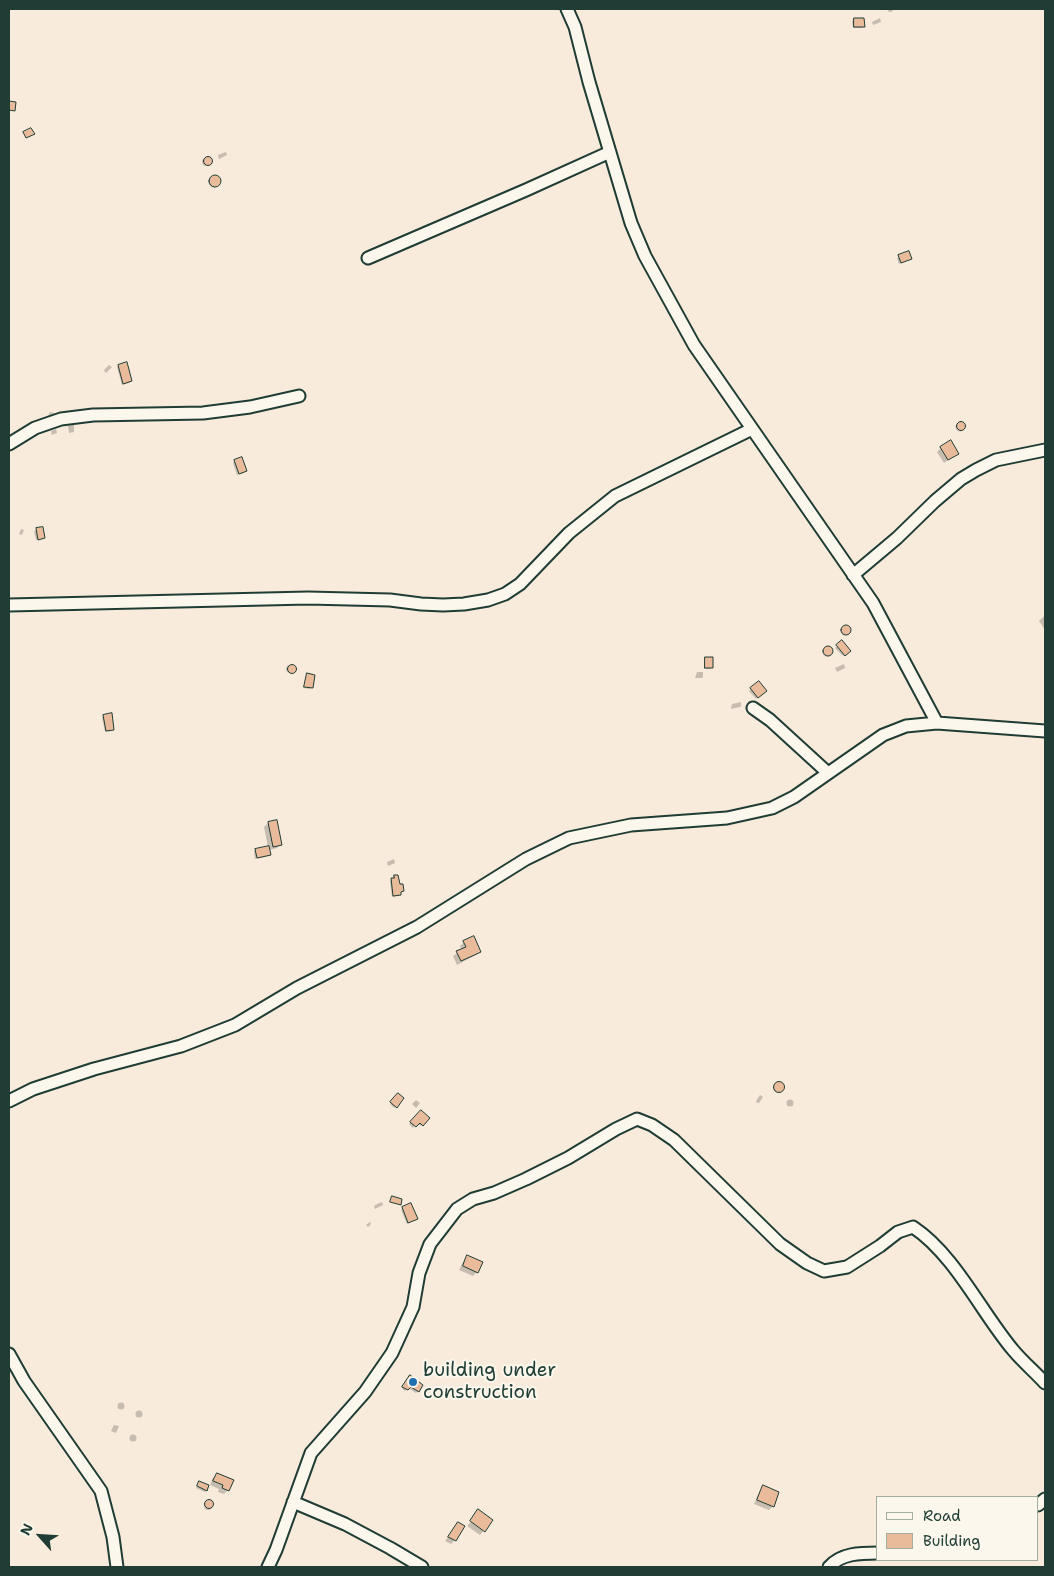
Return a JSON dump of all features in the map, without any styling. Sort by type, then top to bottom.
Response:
[{"type":"street","points":[[567,9],[575,27],[631,223],[645,256],[694,345],[872,603],[937,723]]},
{"type":"street","points":[[368,258],[610,152]]},
{"type":"street","points":[[9,444],[35,428],[61,418],[93,415],[204,413],[250,407],[299,396]]},
{"type":"street","points":[[9,605],[308,598],[390,600],[443,605],[488,600],[505,594],[520,584],[569,532],[615,496],[752,429]]},
{"type":"street","points":[[854,575],[897,538],[934,501],[976,470],[996,460],[1045,450]]},
{"type":"street","points":[[754,708],[770,720],[828,773]]},
{"type":"street","points":[[9,1101],[33,1089],[94,1069],[181,1046],[236,1025],[298,988],[417,927],[526,859],[568,838],[631,825],[727,818],[772,808],[794,797],[884,735],[906,726],[937,723],[1045,732]]},
{"type":"street","points":[[268,1567],[276,1550],[311,1452],[365,1392],[392,1353],[413,1307],[419,1274],[430,1244],[457,1209],[473,1199],[494,1193],[568,1158],[616,1129],[637,1119],[652,1125],[674,1140],[780,1244],[807,1263],[824,1271],[847,1267],[898,1232],[913,1227],[925,1235],[947,1260],[1013,1350],[1045,1383]]},
{"type":"street","points":[[9,1354],[24,1381],[101,1491],[114,1537],[117,1567]]},
{"type":"street","points":[[293,1502],[345,1524],[422,1567]]},
{"type":"street","points":[[829,1567],[847,1555],[876,1554]]},
{"type":"building","points":[[854,18],[864,18],[865,27],[854,27]]},
{"type":"building","points":[[9,101],[16,102],[15,111],[9,110]]},
{"type":"building","points":[[31,128],[35,134],[26,138],[23,132]]},
{"type":"building","points":[[208,156],[213,161],[208,166],[203,161]]},
{"type":"building","points":[[213,175],[217,175],[221,181],[217,187],[213,187],[209,183],[209,179]]},
{"type":"building","points":[[909,251],[912,259],[901,263],[898,255]]},
{"type":"building","points":[[127,362],[132,381],[123,384],[118,365]]},
{"type":"building","points":[[961,421],[966,426],[961,431],[956,426]]},
{"type":"building","points":[[951,440],[959,454],[948,460],[940,447]]},
{"type":"building","points":[[242,457],[247,471],[239,474],[234,460]]},
{"type":"building","points":[[43,527],[45,538],[38,540],[36,528]]},
{"type":"building","points":[[844,625],[848,625],[851,630],[850,634],[844,635],[841,632],[841,628]]},
{"type":"building","points":[[842,640],[851,651],[845,656],[836,645]]},
{"type":"building","points":[[826,646],[830,646],[833,651],[832,655],[826,656],[823,653],[823,649]]},
{"type":"building","points":[[705,657],[713,657],[713,668],[705,668]]},
{"type":"building","points":[[292,664],[297,669],[292,674],[287,669]]},
{"type":"building","points":[[307,673],[315,675],[313,688],[304,687]]},
{"type":"building","points":[[759,681],[767,691],[758,698],[750,688]]},
{"type":"building","points":[[112,713],[114,730],[106,731],[103,715]]},
{"type":"building","points":[[277,820],[282,845],[273,847],[268,822]]},
{"type":"building","points":[[269,846],[271,855],[257,858],[255,849]]},
{"type":"building","points":[[394,875],[398,875],[400,884],[403,884],[404,891],[401,892],[401,895],[393,896],[391,878],[394,878]]},
{"type":"building","points":[[474,936],[481,952],[461,961],[456,951],[466,947],[463,941]]},
{"type":"building","points":[[777,1082],[781,1082],[784,1087],[783,1091],[777,1092],[774,1089],[774,1085]]},
{"type":"building","points":[[398,1093],[404,1098],[397,1108],[390,1102]]},
{"type":"building","points":[[421,1110],[430,1118],[423,1126],[420,1123],[416,1127],[410,1122]]},
{"type":"building","points":[[392,1196],[402,1199],[401,1205],[390,1202]]},
{"type":"building","points":[[411,1203],[418,1219],[408,1223],[402,1207]]},
{"type":"building","points":[[467,1255],[483,1262],[478,1273],[463,1266]]},
{"type":"building","name":"building under construction","points":[[410,1375],[423,1385],[419,1392],[411,1387],[408,1390],[402,1387]]},
{"type":"building","points":[[217,1473],[234,1480],[229,1491],[222,1488],[223,1485],[213,1481]]},
{"type":"building","points":[[199,1481],[209,1485],[207,1491],[197,1486]]},
{"type":"building","points":[[763,1485],[779,1492],[774,1507],[757,1500]]},
{"type":"building","points":[[209,1499],[214,1504],[209,1509],[204,1504]]},
{"type":"building","points":[[478,1509],[493,1520],[485,1532],[470,1521]]},
{"type":"building","points":[[458,1522],[465,1526],[456,1541],[448,1537]]},
{"type":"place","name":"building under construction","points":[[413,1382]]}]
